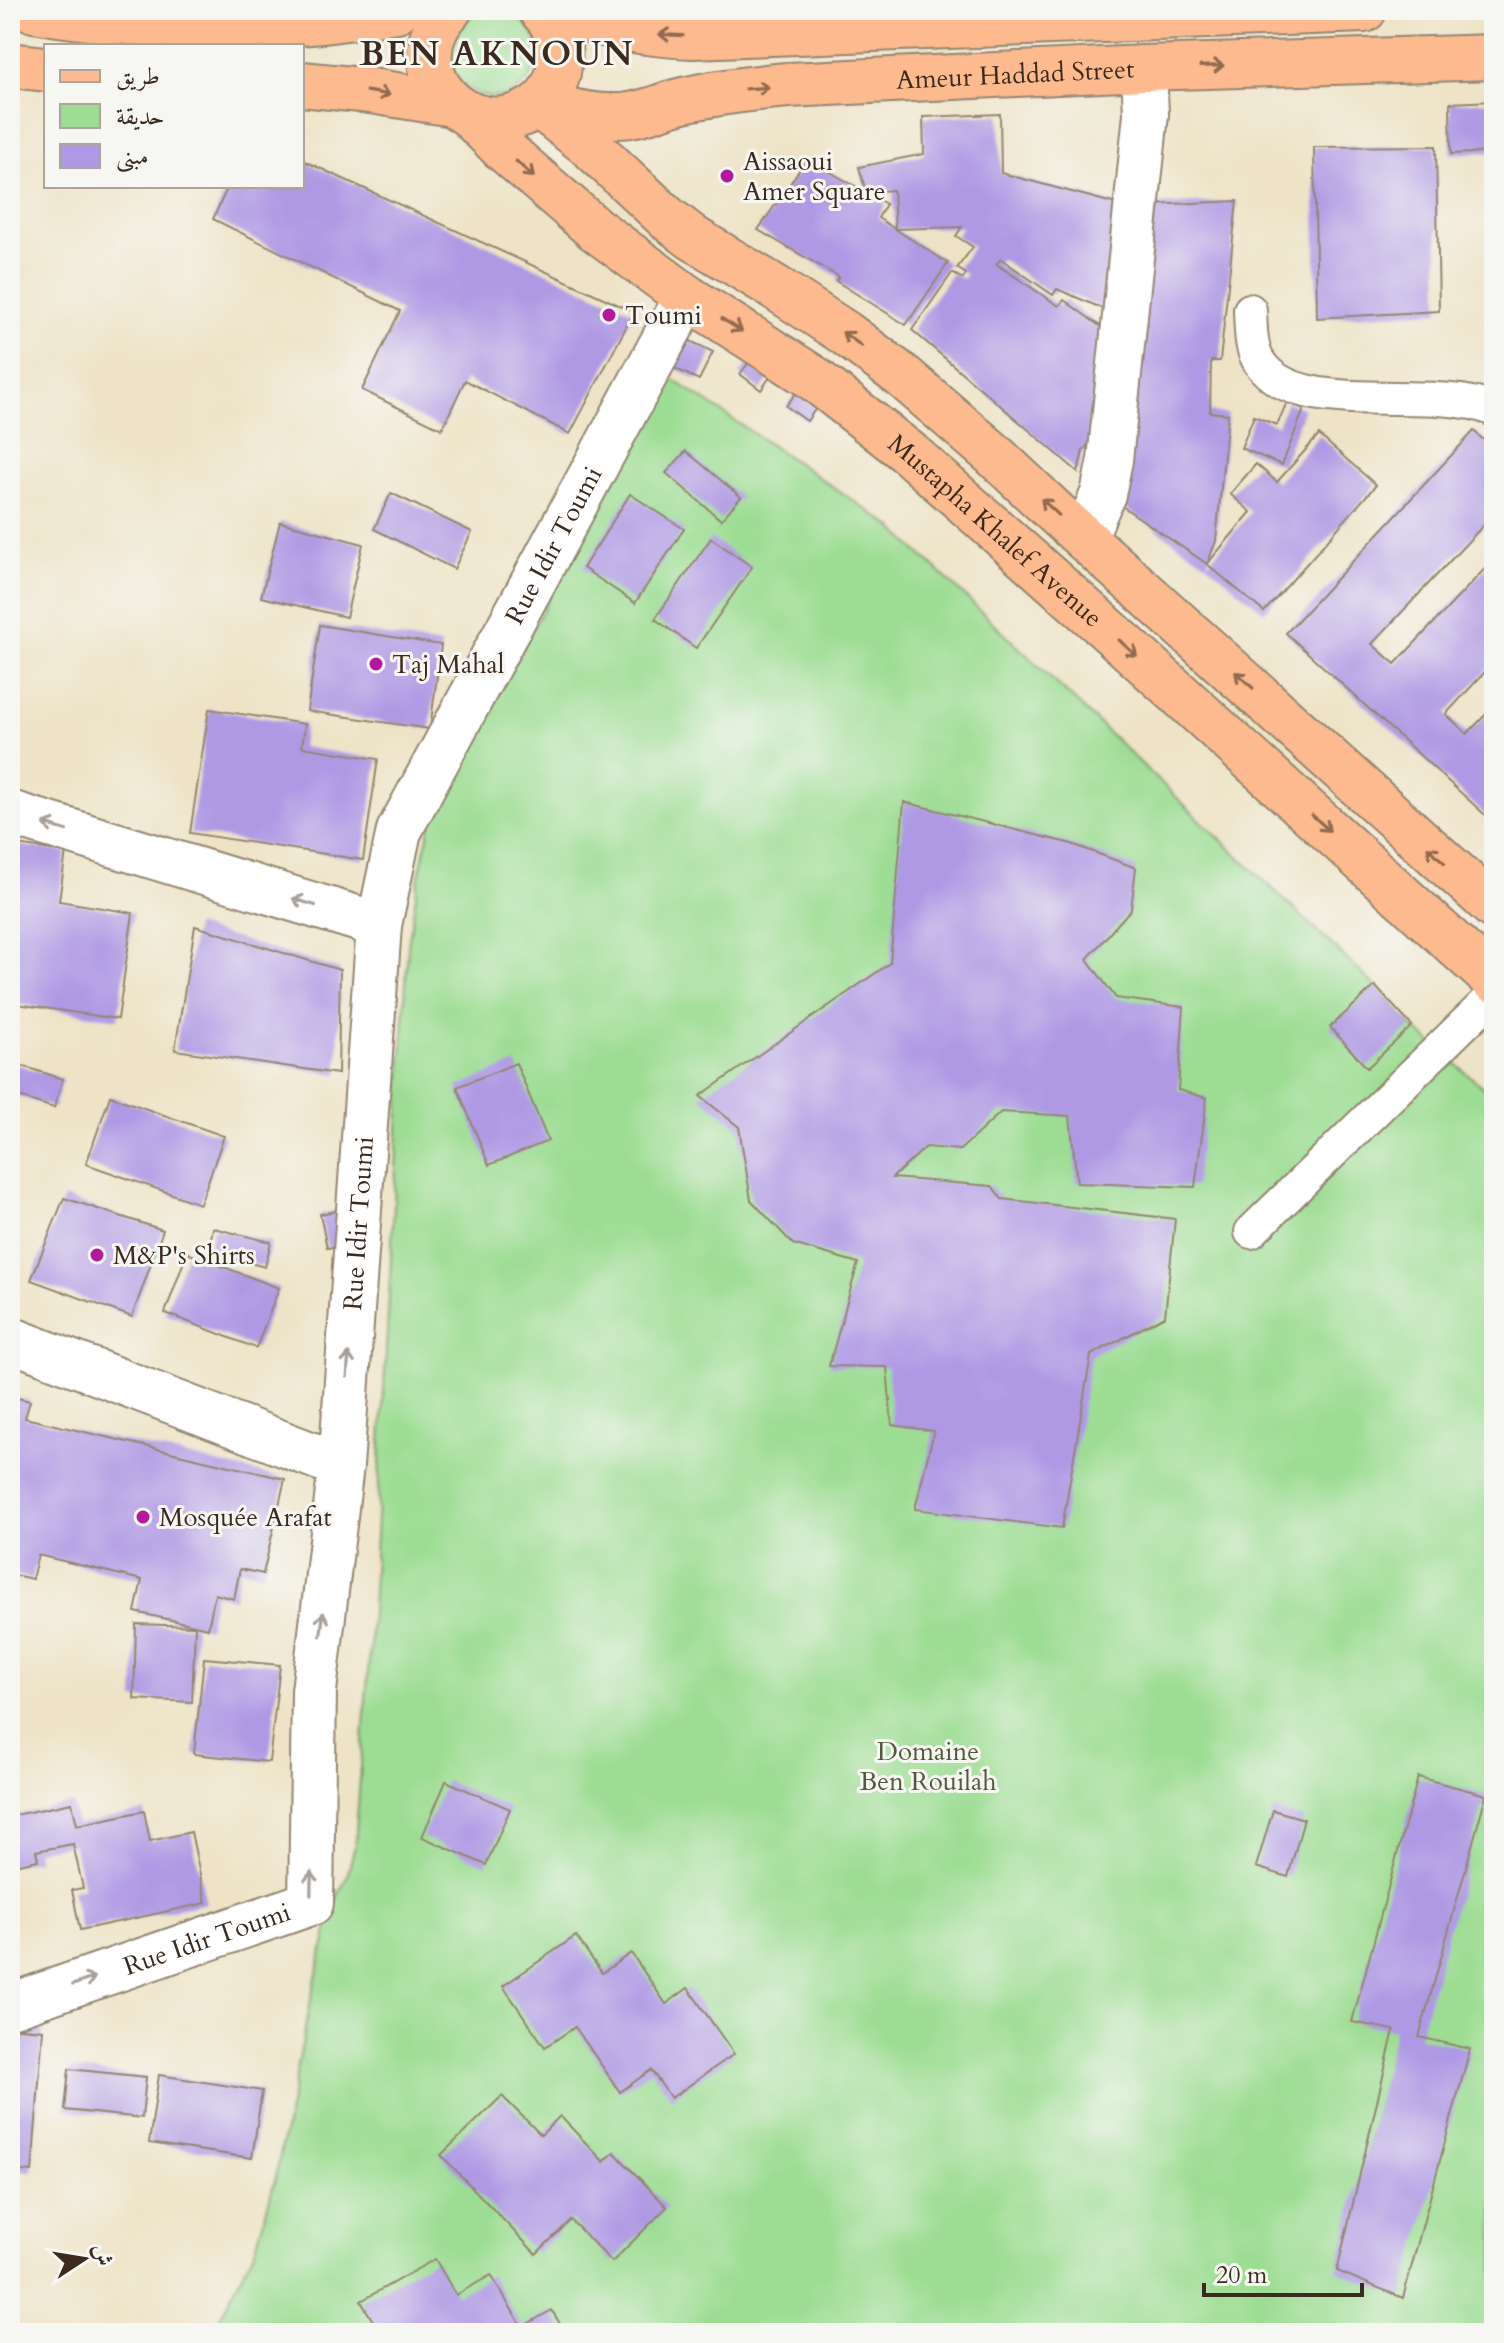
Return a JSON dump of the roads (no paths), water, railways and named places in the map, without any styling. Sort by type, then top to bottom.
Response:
[{"type":"main road","points":[[43,11],[80,18],[248,18],[285,25],[397,10]]},
{"type":"main road","name":"Mustapha Khalef Avenue","points":[[449,10],[433,36],[430,55],[440,91],[562,202],[687,297],[812,377],[909,453],[1494,980]]},
{"type":"main road","points":[[304,84],[371,91],[461,110],[487,120],[505,120],[523,115],[540,104],[558,72],[560,52],[556,32],[541,10]]},
{"type":"main road","name":"Ameur Haddad Street","points":[[557,10],[653,34],[692,36],[798,21],[1364,10]]},
{"type":"main road","name":"Ameur Haddad Street","points":[[540,104],[577,113],[618,116],[640,114],[680,100],[737,89],[775,86],[1144,68],[1494,57]]},
{"type":"main road","points":[[10,65],[44,69]]},
{"type":"main road","points":[[635,189],[633,171],[642,137],[651,123],[680,100]]},
{"type":"main road","name":"Mustapha Khalef Avenue","points":[[540,104],[693,238],[845,333],[905,378],[1494,907]]},
{"type":"street","points":[[1084,538],[1103,494],[1110,460],[1146,114],[1144,68]]},
{"type":"street","name":"Rue Idir Toumi","points":[[10,2006],[311,1903],[314,1691],[341,1466],[379,925],[399,831],[687,297]]},
{"type":"street","points":[[10,813],[379,925]]},
{"type":"street","points":[[10,1339],[341,1466]]},
{"type":"lane","points":[[1250,310],[1252,343],[1257,357],[1277,381],[1295,389],[1323,395],[1465,400],[1490,407]]},
{"type":"lane","points":[[1251,1232],[1494,995]]},
{"type":"place","name":"Aissaoui Amer Square","points":[[727,176]]},
{"type":"place","name":"Toumi","points":[[609,315]]},
{"type":"place","name":"Taj Mahal","points":[[376,664]]},
{"type":"place","name":"M&P's Shirts","points":[[97,1255]]},
{"type":"place","name":"Mosquée Arafat","points":[[143,1517]]},
{"type":"district","name":"BEN AKNOUN","points":[[497,53]]},
{"type":"park label","name":"Domaine Ben Rouilah","points":[[928,1766]]}]
